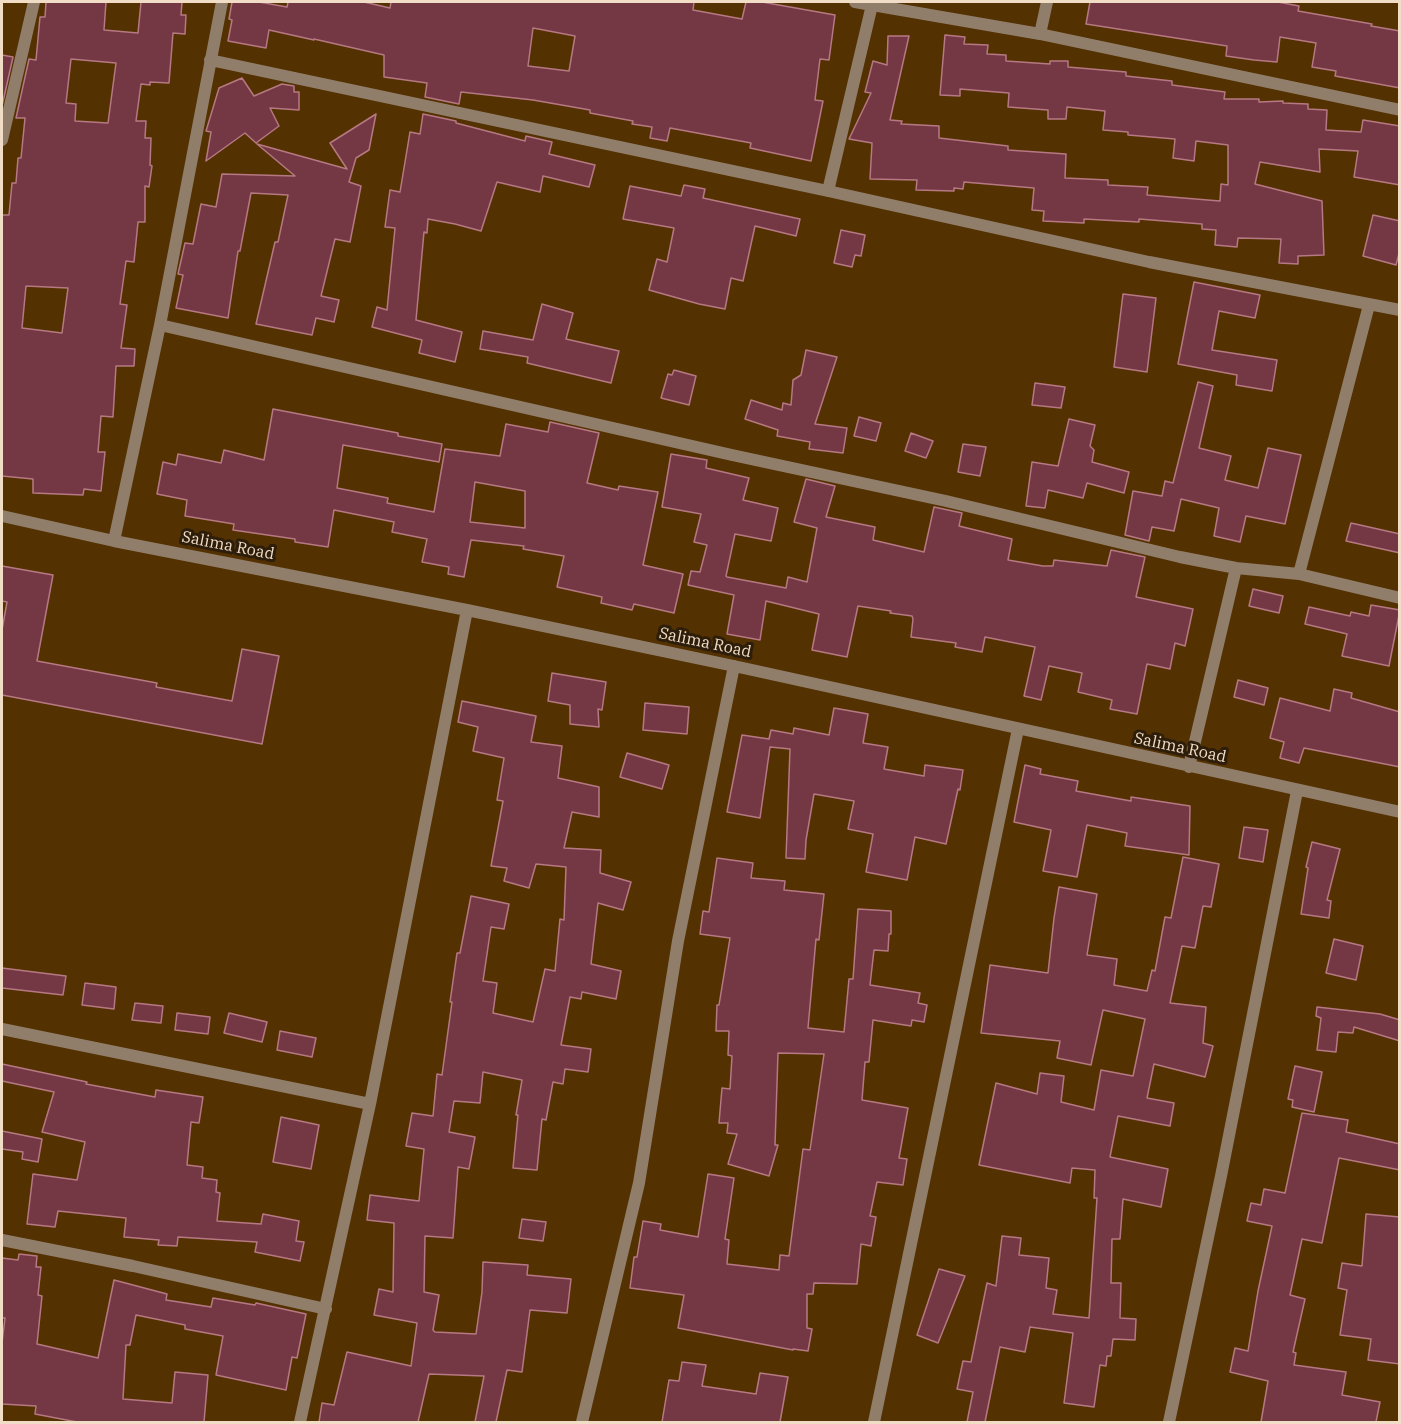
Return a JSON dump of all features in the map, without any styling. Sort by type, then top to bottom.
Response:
[{"type":"street","points":[[2,140],[34,2]]},
{"type":"street","points":[[114,541],[160,325],[222,2]]},
{"type":"street","points":[[855,2],[1040,34],[1400,110]]},
{"type":"street","points":[[1040,34],[1047,2]]},
{"type":"street","points":[[828,191],[872,5]]},
{"type":"street","points":[[210,60],[828,191],[1149,262],[1400,310]]},
{"type":"street","points":[[1299,574],[1369,305]]},
{"type":"street","points":[[160,325],[732,455],[946,501],[1101,539],[1236,568],[1299,574],[1400,598]]},
{"type":"street","name":"Salima Road","points":[[2,516],[114,541],[467,610],[734,666],[1400,812]]},
{"type":"street","points":[[1190,767],[1236,568]]},
{"type":"street","points":[[300,1422],[370,1104],[467,610]]},
{"type":"street","points":[[582,1422],[639,1183],[678,941],[734,666]]},
{"type":"street","points":[[874,1422],[1018,729]]},
{"type":"street","points":[[1169,1422],[1221,1176],[1297,790]]},
{"type":"street","points":[[2,1029],[370,1104]]},
{"type":"street","points":[[2,1240],[134,1266],[326,1309]]},
{"type":"building","points":[[46,2],[106,2],[104,30],[138,33],[141,2],[182,2],[181,15],[186,15],[185,34],[173,33],[169,83],[141,84],[136,121],[146,121],[145,138],[151,138],[150,165],[152,166],[149,187],[145,186],[145,222],[138,222],[134,262],[126,261],[120,304],[127,305],[121,348],[135,349],[134,366],[116,366],[113,417],[101,416],[98,452],[105,452],[101,491],[84,489],[83,495],[33,493],[33,479],[2,476],[2,215],[9,215],[12,183],[16,183],[18,158],[21,158],[25,118],[16,118],[29,59],[36,60],[40,17],[45,17]],"holes":[[[71,59],[116,63],[108,123],[75,121],[76,104],[66,103]],[[26,286],[68,288],[62,333],[22,328]]]},
{"type":"building","points":[[232,2],[259,2],[287,7],[288,2],[364,2],[390,8],[391,2],[694,2],[693,10],[742,19],[746,2],[762,2],[835,15],[829,60],[820,59],[815,100],[823,101],[811,161],[750,148],[751,143],[670,128],[667,141],[650,138],[652,127],[590,113],[590,110],[533,100],[461,92],[459,104],[425,97],[427,83],[384,77],[384,55],[269,30],[266,48],[228,41],[232,20],[229,19]],"holes":[[[533,28],[575,36],[569,71],[528,66]]]},
{"type":"building","points":[[1090,2],[1278,2],[1299,6],[1298,11],[1400,31],[1400,88],[1335,76],[1336,71],[1312,67],[1316,43],[1280,37],[1277,62],[1226,56],[1227,46],[1086,24]]},
{"type":"building","points":[[945,35],[965,37],[964,44],[988,45],[987,54],[1006,55],[1006,61],[1050,64],[1050,61],[1068,61],[1068,67],[1126,72],[1126,76],[1172,81],[1172,85],[1225,92],[1224,99],[1259,99],[1259,102],[1283,101],[1283,103],[1308,104],[1308,109],[1327,110],[1326,130],[1361,132],[1363,120],[1400,126],[1400,185],[1354,177],[1358,151],[1319,149],[1320,172],[1260,162],[1255,184],[1322,201],[1324,255],[1298,256],[1298,264],[1279,263],[1281,239],[1238,238],[1237,247],[1215,245],[1216,230],[1202,229],[1202,224],[1139,219],[1139,222],[1084,219],[1084,223],[1043,221],[1044,211],[1032,210],[1034,188],[964,182],[963,189],[954,188],[954,191],[916,190],[917,180],[870,179],[872,143],[849,139],[871,93],[865,92],[873,61],[887,65],[888,36],[909,36],[890,120],[902,121],[901,124],[939,126],[939,138],[1008,146],[1008,150],[1066,154],[1065,178],[1108,180],[1108,185],[1148,187],[1147,195],[1220,201],[1221,184],[1228,185],[1228,145],[1196,141],[1194,161],[1173,158],[1175,139],[1128,135],[1128,132],[1103,130],[1105,111],[1067,107],[1066,119],[1048,119],[1048,110],[1008,107],[1009,93],[960,89],[960,96],[940,95]]},
{"type":"building","points":[[2,55],[13,57],[2,106]]},
{"type":"building","points":[[242,78],[254,96],[282,84],[294,86],[294,92],[299,92],[299,110],[270,108],[279,126],[256,143],[245,133],[206,161],[211,132],[206,131],[219,88]]},
{"type":"building","points":[[376,114],[369,150],[356,158],[349,182],[361,186],[350,242],[335,239],[321,296],[339,300],[334,322],[316,318],[312,335],[256,324],[288,195],[251,193],[240,251],[238,251],[228,318],[176,308],[183,275],[178,274],[185,243],[193,244],[201,204],[216,207],[222,174],[295,176],[257,144],[347,169],[330,143]]},
{"type":"building","points":[[423,114],[525,141],[526,136],[552,142],[549,154],[595,165],[589,187],[543,176],[540,192],[497,182],[481,231],[428,219],[427,233],[424,232],[416,320],[462,332],[455,362],[419,353],[422,340],[372,327],[377,307],[387,310],[395,228],[385,227],[390,190],[400,192],[410,132],[420,134]]},
{"type":"building","points":[[684,185],[705,189],[703,198],[800,219],[796,236],[755,226],[743,281],[731,278],[725,309],[649,290],[657,259],[667,262],[674,228],[623,219],[630,186],[681,196]]},
{"type":"building","points":[[1373,215],[1400,221],[1400,250],[1396,265],[1363,256]]},
{"type":"building","points":[[841,230],[865,235],[861,256],[855,255],[852,267],[834,263]]},
{"type":"building","points":[[1194,282],[1260,295],[1255,318],[1219,311],[1212,350],[1277,360],[1272,391],[1236,385],[1237,375],[1178,364]]},
{"type":"building","points":[[1123,294],[1156,298],[1147,372],[1114,367]]},
{"type":"building","points":[[542,304],[573,313],[566,339],[619,351],[611,383],[527,363],[528,357],[480,349],[483,331],[533,340]]},
{"type":"building","points":[[806,350],[837,357],[815,424],[847,428],[843,453],[809,449],[810,442],[777,436],[778,430],[745,419],[751,400],[782,410],[783,403],[791,405],[793,380],[801,375]]},
{"type":"building","points":[[674,370],[696,376],[689,405],[661,398],[668,374],[672,375]]},
{"type":"building","points":[[1198,382],[1213,386],[1199,448],[1231,456],[1225,480],[1258,488],[1268,448],[1301,455],[1285,524],[1246,516],[1240,542],[1214,536],[1219,508],[1181,499],[1174,531],[1152,527],[1149,541],[1125,535],[1133,491],[1162,496],[1165,481],[1173,483]]},
{"type":"building","points":[[1035,383],[1065,387],[1061,408],[1032,405]]},
{"type":"building","points":[[273,409],[398,433],[398,436],[442,444],[439,462],[343,445],[337,488],[388,498],[387,503],[434,512],[445,449],[500,456],[506,424],[548,432],[550,422],[599,433],[587,483],[618,490],[619,486],[658,492],[643,565],[683,574],[674,613],[634,604],[632,610],[601,603],[602,597],[557,587],[564,556],[523,549],[524,546],[471,540],[464,577],[448,574],[449,567],[422,562],[427,539],[392,532],[394,522],[334,510],[328,547],[295,542],[295,539],[233,530],[234,524],[185,516],[187,500],[157,494],[163,462],[176,465],[178,454],[221,463],[224,450],[264,460]],"holes":[[[475,482],[525,491],[525,528],[470,522]]]},
{"type":"building","points":[[859,417],[881,423],[876,441],[854,436]]},
{"type":"building","points":[[1069,419],[1095,425],[1090,446],[1094,450],[1092,462],[1129,472],[1124,493],[1087,483],[1083,498],[1048,490],[1045,508],[1026,506],[1032,462],[1058,466]]},
{"type":"building","points":[[911,433],[933,441],[926,458],[905,451]]},
{"type":"building","points":[[963,444],[986,447],[980,476],[958,472]]},
{"type":"building","points":[[671,454],[707,460],[706,468],[749,478],[743,500],[778,508],[771,541],[735,534],[727,577],[786,588],[788,577],[807,582],[817,528],[794,522],[806,479],[835,486],[826,517],[875,527],[873,540],[924,552],[934,507],[962,513],[959,526],[1012,539],[1008,560],[1043,566],[1053,566],[1054,560],[1107,566],[1111,550],[1145,557],[1136,597],[1193,609],[1185,646],[1175,643],[1170,669],[1147,664],[1137,714],[1110,709],[1112,700],[1078,692],[1082,673],[1049,666],[1041,700],[1024,696],[1035,647],[985,637],[982,652],[955,647],[956,643],[911,637],[912,616],[890,613],[891,611],[858,606],[847,657],[812,650],[819,614],[766,601],[760,640],[727,634],[734,595],[688,585],[691,571],[700,572],[707,545],[694,542],[701,514],[662,507]]},
{"type":"building","points":[[1351,523],[1400,534],[1400,553],[1346,541]]},
{"type":"building","points":[[2,566],[53,575],[37,661],[157,683],[156,687],[232,701],[242,649],[279,656],[262,744],[2,695],[2,630],[7,602],[2,601]]},
{"type":"building","points":[[1253,589],[1283,596],[1279,613],[1249,606]]},
{"type":"building","points":[[1371,605],[1400,610],[1389,666],[1342,656],[1347,634],[1305,624],[1309,607],[1350,616],[1351,612],[1369,616]]},
{"type":"building","points":[[552,673],[606,682],[602,710],[598,709],[599,727],[570,724],[570,705],[548,701]]},
{"type":"building","points":[[1238,680],[1268,688],[1264,705],[1234,697]]},
{"type":"building","points":[[1334,689],[1352,693],[1351,698],[1400,712],[1400,767],[1304,748],[1299,763],[1280,758],[1284,742],[1270,738],[1280,698],[1330,711]]},
{"type":"building","points":[[462,701],[536,716],[531,742],[562,746],[558,778],[599,787],[599,817],[572,812],[564,848],[601,850],[600,873],[631,882],[623,910],[598,903],[591,964],[621,971],[616,999],[582,992],[581,999],[570,997],[561,1045],[591,1049],[588,1072],[565,1069],[563,1084],[553,1082],[546,1120],[542,1119],[537,1170],[513,1168],[518,1115],[516,1115],[522,1080],[483,1072],[480,1103],[454,1101],[449,1132],[475,1137],[469,1169],[458,1167],[453,1238],[425,1236],[424,1292],[439,1295],[433,1330],[435,1332],[476,1334],[482,1292],[483,1262],[528,1265],[527,1275],[571,1279],[567,1313],[530,1310],[522,1372],[507,1370],[496,1422],[475,1422],[484,1376],[429,1374],[418,1422],[319,1422],[322,1403],[334,1405],[347,1352],[411,1366],[417,1323],[374,1315],[379,1289],[393,1292],[394,1223],[367,1220],[370,1195],[419,1201],[424,1149],[406,1146],[412,1113],[433,1116],[437,1074],[442,1075],[457,953],[460,953],[471,896],[509,904],[504,929],[491,927],[483,981],[497,983],[493,1013],[533,1022],[545,969],[555,971],[560,919],[564,920],[566,867],[536,864],[529,888],[504,881],[507,868],[491,866],[503,801],[497,800],[504,758],[473,751],[478,727],[458,722]]},
{"type":"building","points":[[645,703],[689,707],[687,734],[643,730]]},
{"type":"building","points":[[834,708],[868,714],[863,743],[888,747],[884,769],[924,776],[925,765],[963,770],[946,844],[915,837],[907,880],[866,872],[873,834],[848,829],[854,801],[814,794],[805,859],[786,858],[790,749],[770,747],[760,818],[727,812],[742,735],[769,739],[771,730],[793,734],[794,728],[829,735]]},
{"type":"building","points":[[627,753],[669,765],[662,789],[620,777]]},
{"type":"building","points":[[1025,765],[1041,769],[1040,774],[1078,781],[1076,791],[1131,801],[1131,797],[1190,806],[1189,855],[1125,846],[1127,833],[1087,825],[1077,877],[1043,871],[1051,830],[1014,822]]},
{"type":"building","points":[[1244,827],[1268,830],[1263,862],[1239,858]]},
{"type":"building","points":[[1312,842],[1340,849],[1327,900],[1331,901],[1329,918],[1301,914],[1308,868],[1306,867]]},
{"type":"building","points":[[1183,857],[1219,864],[1211,907],[1203,906],[1195,948],[1182,946],[1170,1003],[1206,1007],[1203,1043],[1213,1046],[1205,1077],[1154,1064],[1147,1098],[1174,1103],[1170,1126],[1118,1116],[1110,1157],[1168,1169],[1161,1207],[1123,1199],[1120,1239],[1112,1239],[1111,1283],[1121,1283],[1120,1318],[1136,1319],[1135,1340],[1113,1339],[1111,1356],[1107,1356],[1106,1366],[1100,1365],[1094,1407],[1064,1403],[1073,1333],[1030,1327],[1025,1352],[1000,1347],[985,1422],[967,1422],[973,1392],[957,1389],[963,1361],[971,1362],[987,1283],[996,1286],[1002,1236],[1021,1238],[1019,1255],[1049,1258],[1046,1288],[1057,1290],[1053,1314],[1089,1318],[1097,1198],[1094,1198],[1095,1170],[1072,1168],[1070,1183],[979,1165],[996,1083],[1037,1094],[1040,1073],[1064,1076],[1061,1102],[1094,1110],[1101,1070],[1133,1076],[1145,1019],[1103,1010],[1091,1065],[1057,1058],[1060,1041],[981,1033],[990,965],[1048,973],[1059,887],[1097,894],[1087,955],[1117,959],[1114,985],[1147,991],[1152,970],[1155,971],[1165,917],[1171,918]]},
{"type":"building","points":[[717,858],[753,863],[751,878],[785,881],[784,890],[824,894],[819,940],[816,939],[808,1028],[844,1032],[849,979],[853,979],[858,909],[891,911],[888,951],[874,950],[870,985],[920,993],[918,1003],[927,1005],[924,1022],[912,1020],[911,1026],[873,1020],[869,1062],[865,1062],[862,1100],[908,1108],[899,1158],[907,1159],[903,1185],[877,1182],[870,1216],[876,1217],[871,1246],[861,1244],[857,1284],[814,1283],[813,1294],[807,1294],[807,1328],[812,1329],[808,1351],[678,1328],[684,1295],[630,1288],[634,1257],[637,1257],[643,1221],[661,1224],[660,1230],[698,1237],[708,1174],[734,1178],[725,1239],[729,1240],[727,1264],[779,1270],[780,1255],[789,1256],[803,1149],[810,1150],[824,1054],[778,1053],[775,1145],[778,1145],[769,1176],[728,1164],[737,1134],[727,1133],[728,1123],[719,1123],[722,1088],[730,1089],[732,1056],[728,1055],[729,1031],[716,1031],[717,1005],[719,1005],[730,938],[700,934],[703,911],[709,912]]},
{"type":"building","points":[[1334,939],[1363,946],[1356,980],[1326,973]]},
{"type":"building","points":[[2,968],[66,976],[63,995],[2,988]]},
{"type":"building","points":[[85,983],[116,987],[114,1009],[82,1005]]},
{"type":"building","points":[[135,1003],[163,1006],[161,1023],[132,1020]]},
{"type":"building","points":[[1317,1007],[1380,1014],[1400,1020],[1400,1041],[1354,1027],[1353,1033],[1338,1032],[1336,1052],[1317,1050],[1321,1018],[1316,1016]]},
{"type":"building","points":[[177,1013],[210,1017],[208,1034],[175,1030]]},
{"type":"building","points":[[229,1013],[267,1022],[262,1042],[224,1033]]},
{"type":"building","points":[[280,1031],[316,1038],[312,1057],[277,1050]]},
{"type":"building","points":[[2,1064],[87,1082],[86,1084],[155,1097],[156,1090],[203,1097],[199,1123],[191,1122],[187,1165],[203,1167],[202,1178],[217,1180],[216,1192],[220,1193],[217,1221],[261,1224],[263,1214],[299,1221],[296,1241],[304,1242],[300,1261],[255,1252],[257,1242],[178,1237],[177,1246],[158,1245],[159,1240],[124,1237],[126,1218],[58,1211],[55,1227],[27,1224],[33,1174],[77,1180],[85,1142],[42,1132],[54,1092],[2,1081]]},
{"type":"building","points":[[1295,1066],[1322,1072],[1314,1112],[1292,1107],[1293,1100],[1288,1099]]},
{"type":"building","points":[[1302,1113],[1348,1120],[1346,1132],[1400,1144],[1400,1170],[1339,1158],[1322,1243],[1302,1239],[1290,1295],[1305,1299],[1293,1352],[1296,1353],[1294,1365],[1346,1372],[1342,1395],[1380,1402],[1376,1422],[1261,1422],[1268,1381],[1230,1372],[1235,1348],[1248,1351],[1272,1226],[1247,1221],[1251,1203],[1261,1205],[1264,1189],[1285,1193]]},
{"type":"building","points":[[281,1117],[319,1125],[311,1169],[273,1162]]},
{"type":"building","points":[[2,1131],[42,1139],[38,1162],[22,1159],[23,1152],[2,1149]]},
{"type":"building","points":[[1366,1214],[1400,1217],[1400,1364],[1368,1360],[1371,1339],[1340,1335],[1347,1290],[1338,1288],[1342,1263],[1362,1266]]},
{"type":"building","points":[[522,1219],[546,1222],[543,1241],[519,1238]]},
{"type":"building","points":[[19,1254],[37,1256],[36,1267],[41,1267],[38,1295],[42,1296],[37,1344],[98,1358],[114,1280],[167,1294],[166,1300],[211,1307],[213,1298],[255,1305],[256,1303],[306,1314],[297,1358],[292,1357],[286,1390],[216,1375],[223,1336],[185,1329],[185,1325],[136,1315],[130,1345],[126,1345],[123,1399],[172,1403],[175,1372],[208,1375],[204,1422],[77,1422],[35,1414],[36,1406],[2,1404],[2,1343],[5,1318],[2,1318],[2,1258],[18,1260]]},
{"type":"building","points":[[939,1269],[965,1276],[938,1343],[917,1335]]},
{"type":"building","points":[[682,1362],[706,1365],[702,1386],[756,1394],[760,1373],[788,1377],[780,1422],[662,1422],[669,1380],[679,1381]]}]
